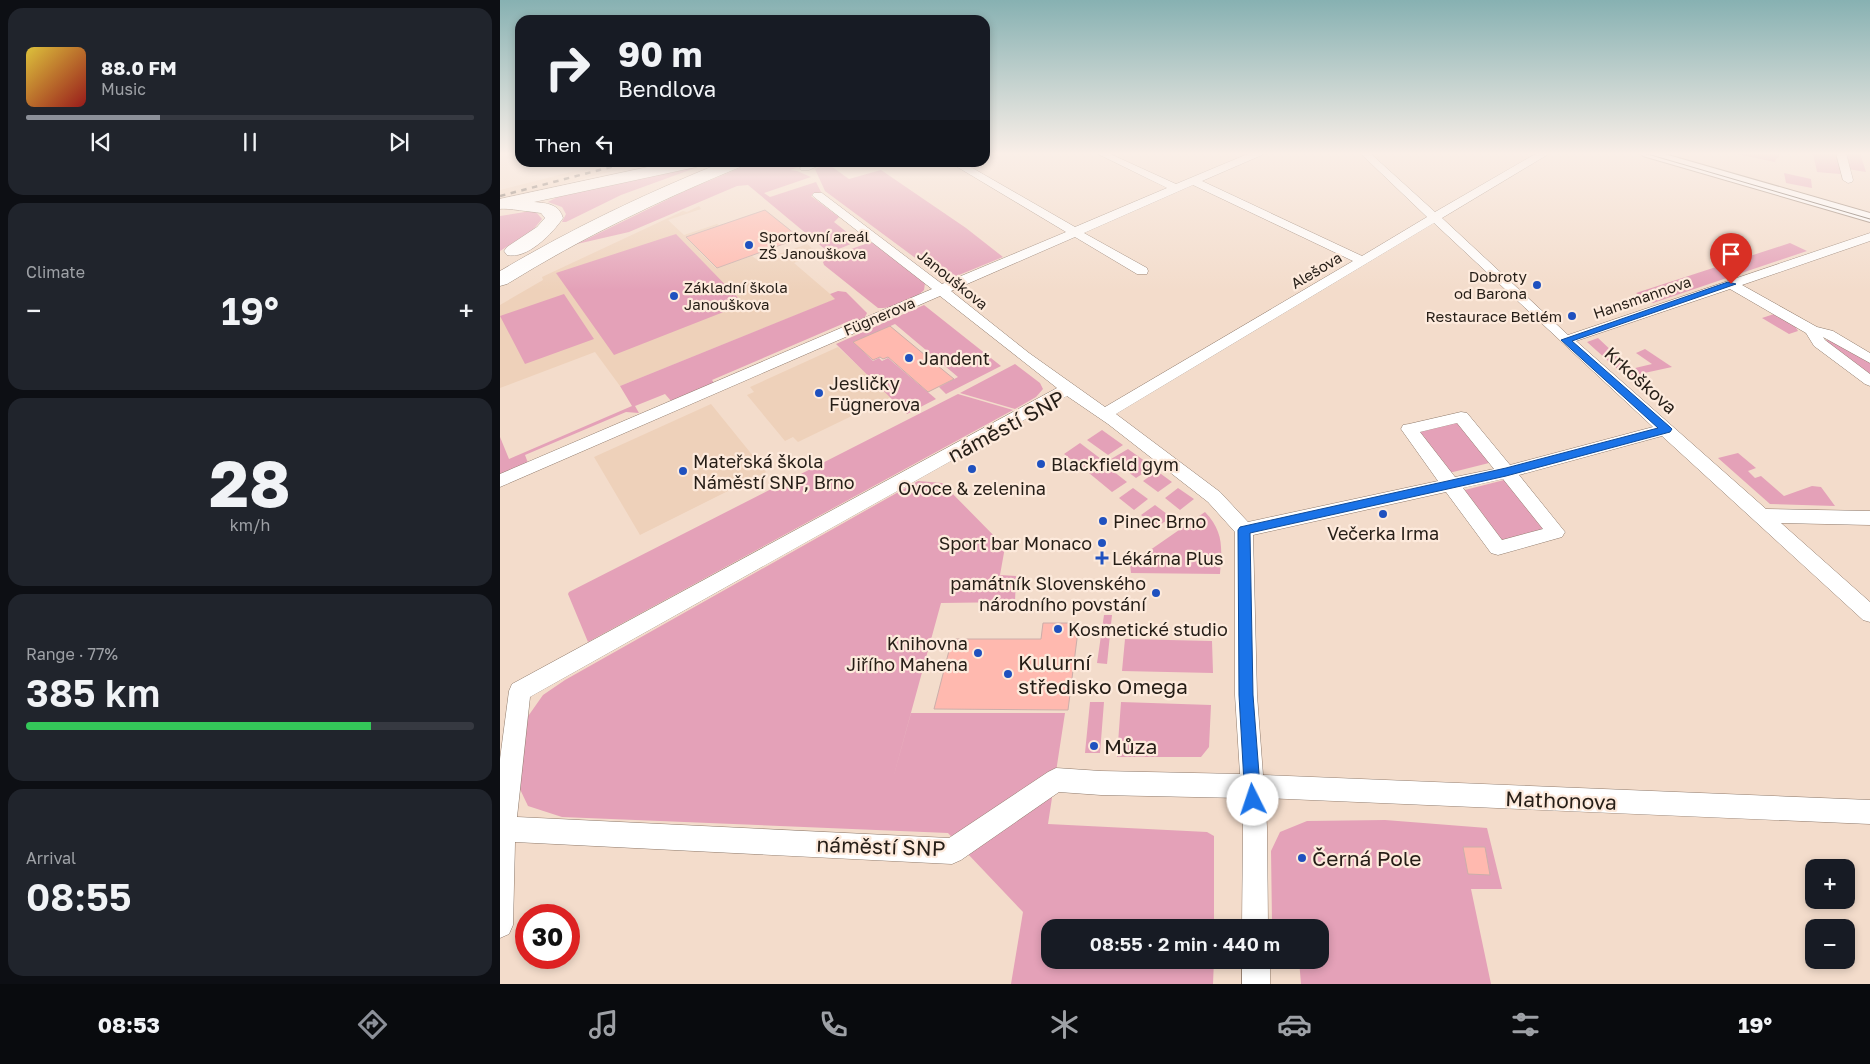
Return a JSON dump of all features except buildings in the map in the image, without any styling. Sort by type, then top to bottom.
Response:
[{"type":"highway","points":[[500,204],[524,199]]},
{"type":"highway","points":[[500,265],[557,233],[630,199]]},
{"type":"highway","points":[[500,280],[550,249],[609,218],[651,199]]},
{"type":"highway","points":[[500,208],[519,206],[540,207],[551,211],[554,218],[544,231],[500,260]]},
{"type":"street","name":"Janouškova","points":[[823,199],[1068,389]]},
{"type":"street","points":[[1018,199],[1142,271]]},
{"type":"street","name":"Fügnerova","points":[[500,480],[1149,199]]},
{"type":"street","points":[[1230,199],[1363,261]]},
{"type":"street","name":"Krkoškova","points":[[1416,199],[1566,340],[1870,614]]},
{"type":"street","name":"Alešova","points":[[1105,414],[1466,199]]},
{"type":"street","points":[[1806,199],[1870,218]]},
{"type":"street","name":"Hansmannova","points":[[1566,340],[1870,237]]},
{"type":"street","points":[[1731,284],[1812,330],[1828,334],[1870,359]]},
{"type":"street","points":[[1812,330],[1819,343],[1870,381]]},
{"type":"street","name":"náměstí SNP","points":[[500,925],[503,829],[520,691],[1068,389],[1105,414],[1214,497],[1244,530]]},
{"type":"street","points":[[1461,417],[1556,532],[1498,548],[1451,484],[1409,429],[1461,417]]},
{"type":"street","points":[[1255,919],[1255,827],[1246,695],[1244,530],[1506,472],[1666,429]]},
{"type":"street","points":[[1762,516],[1870,518]]},
{"type":"street","name":"náměstí SNP","points":[[503,829],[952,851],[1056,780],[1101,783],[1252,786]]},
{"type":"street","name":"Mathonova","points":[[1252,786],[1870,812]]},
{"type":"street","points":[[1256,969],[1256,984]]},
{"type":"shaded area","points":[[554,199],[613,199],[566,222],[562,222],[566,214],[562,207],[548,202]]},
{"type":"shaded area","points":[[669,199],[707,199],[629,232],[577,244]]},
{"type":"shaded area","points":[[765,199],[815,199],[839,217],[834,222],[858,241],[834,251],[826,250]]},
{"type":"shaded area","points":[[836,199],[923,199],[966,228],[1003,257],[954,277],[941,277]]},
{"type":"shaded area","name":"Základní škola Janouškova","points":[[699,206],[701,209],[668,220],[684,235],[717,224],[719,225],[686,237],[733,239],[699,251],[716,268],[752,256],[759,261],[807,244],[818,253],[794,263],[836,299],[620,386],[595,352],[500,388],[500,305],[543,280],[542,277],[683,211],[687,212]]},
{"type":"shaded area","points":[[531,211],[536,212],[542,219],[532,231],[500,251],[500,216]]},
{"type":"shaded area","points":[[676,234],[744,304],[614,355],[556,273]]},
{"type":"shaded area","points":[[868,243],[874,243],[925,283],[924,290],[902,303],[878,308],[824,265],[823,262],[826,258]]},
{"type":"shaded area","points":[[1790,243],[1807,251],[1653,303],[1636,293]]},
{"type":"shaded area","points":[[838,291],[846,292],[867,313],[865,317],[857,321],[854,319],[712,380],[714,383],[672,402],[665,394],[635,406],[639,413],[626,412],[525,455],[528,463],[500,475],[500,437],[509,459],[632,406],[620,386],[835,299],[830,294]]},
{"type":"shaded area","points":[[564,294],[594,339],[525,364],[500,316]]},
{"type":"shaded area","points":[[924,305],[1001,366],[946,394],[939,387],[958,377],[895,324],[854,342],[873,361],[879,358],[882,361],[888,358],[936,399],[907,414],[836,344]]},
{"type":"shaded area","points":[[1774,314],[1795,326],[1798,331],[1789,334],[1762,318]]},
{"type":"shaded area","points":[[1598,338],[1631,369],[1652,364],[1636,353],[1645,349],[1672,367],[1626,377],[1587,342]]},
{"type":"shaded area","points":[[1827,340],[1870,362],[1870,377],[1825,342]]},
{"type":"shaded area","name":"Jesličky Fügnerova","points":[[838,347],[891,397],[798,442],[793,437],[785,441],[747,395],[754,392],[750,387]]},
{"type":"shaded area","points":[[1015,364],[1040,383],[1043,389],[1036,397],[1015,409],[960,393]]},
{"type":"shaded area","points":[[958,394],[1013,410],[588,642],[568,594],[569,592]]},
{"type":"shaded area","name":"Mateřská škola Náměstí SNP, Brno","points":[[711,404],[766,472],[640,535],[594,457]]},
{"type":"shaded area","points":[[1450,421],[1461,423],[1493,462],[1449,473],[1418,435],[1419,429]]},
{"type":"shaded area","points":[[1102,430],[1123,445],[1108,455],[1087,440]]},
{"type":"shaded area","points":[[1080,443],[1101,459],[1085,470],[1064,454]]},
{"type":"shaded area","points":[[1128,449],[1153,467],[1136,478],[1111,459]]},
{"type":"shaded area","points":[[1738,453],[1756,468],[1748,471],[1755,478],[1761,476],[1784,496],[1812,486],[1821,487],[1835,506],[1770,504],[1718,458]]},
{"type":"shaded area","points":[[1104,464],[1127,482],[1112,492],[1089,473]]},
{"type":"shaded area","points":[[1157,471],[1172,482],[1158,492],[1143,481]]},
{"type":"shaded area","points":[[1508,479],[1545,529],[1503,540],[1498,538],[1461,491]]},
{"type":"shaded area","points":[[918,481],[942,483],[1005,547],[1000,575],[1016,576],[1015,602],[941,603],[889,793],[911,713],[1065,713],[1048,824],[1207,832],[1214,836],[1214,919],[1041,919],[1041,969],[1214,969],[1213,984],[1011,984],[1023,912],[948,833],[562,817],[528,806],[518,785],[524,722],[543,695],[565,680]]},
{"type":"shaded area","points":[[1133,488],[1148,499],[1134,510],[1119,498]]},
{"type":"shaded area","points":[[1178,488],[1194,499],[1180,510],[1165,498]]},
{"type":"shaded area","points":[[1155,505],[1171,517],[1156,528],[1141,515]]},
{"type":"shaded area","points":[[1205,512],[1216,526],[1219,534],[1221,548],[1220,574],[1131,573],[1130,564]]},
{"type":"shaded area","points":[[1104,615],[1112,615],[1107,664],[1097,663]]},
{"type":"shaded area","points":[[1125,639],[1212,641],[1213,673],[1122,671]]},
{"type":"shaded area","points":[[1090,702],[1104,702],[1100,753],[1085,753]]},
{"type":"shaded area","points":[[1121,702],[1211,705],[1209,747],[1201,757],[1117,757]]},
{"type":"shaded area","points":[[1385,820],[1487,828],[1502,889],[1471,889],[1491,984],[1301,984],[1300,969],[1329,969],[1329,919],[1272,919],[1271,851],[1280,832],[1307,821]]},
{"type":"tram line","points":[[1801,199],[1870,219]]},
{"type":"place","name":"Sportovní areál ZŠ Janouškova","points":[[749,245]]},
{"type":"place","name":"Dobroty od Barona","points":[[1537,285]]},
{"type":"place","name":"Základní škola Janouškova","points":[[674,296]]},
{"type":"place","name":"Restaurace Betlém","points":[[1572,316]]},
{"type":"place","name":"Jandent","points":[[909,358]]},
{"type":"place","name":"Jesličky Fügnerova","points":[[819,393]]},
{"type":"place","name":"Blackfield gym","points":[[1041,464]]},
{"type":"place","name":"Ovoce & zelenina","points":[[972,469]]},
{"type":"place","name":"Mateřská škola Náměstí SNP, Brno","points":[[683,471]]},
{"type":"place","name":"Večerka Irma","points":[[1383,514]]},
{"type":"place","name":"Pinec Brno","points":[[1103,521]]},
{"type":"place","name":"Sport bar Monaco","points":[[1102,543]]},
{"type":"place","name":"Lékárna Plus","points":[[1102,558]]},
{"type":"place","name":"památník Slovenského národního povstání","points":[[1156,593]]},
{"type":"place","name":"Kosmetické studio","points":[[1058,629]]},
{"type":"place","name":"Knihovna Jiřího Mahena","points":[[978,653]]},
{"type":"place","name":"Kulurní středisko Omega","points":[[1008,674]]},
{"type":"place","name":"Můza","points":[[1094,746]]},
{"type":"place","name":"Černá Pole","points":[[1302,858]]},
{"type":"route","points":[[1253,800],[1246,695],[1244,530],[1506,472],[1666,429],[1566,340],[1731,284]]}]
